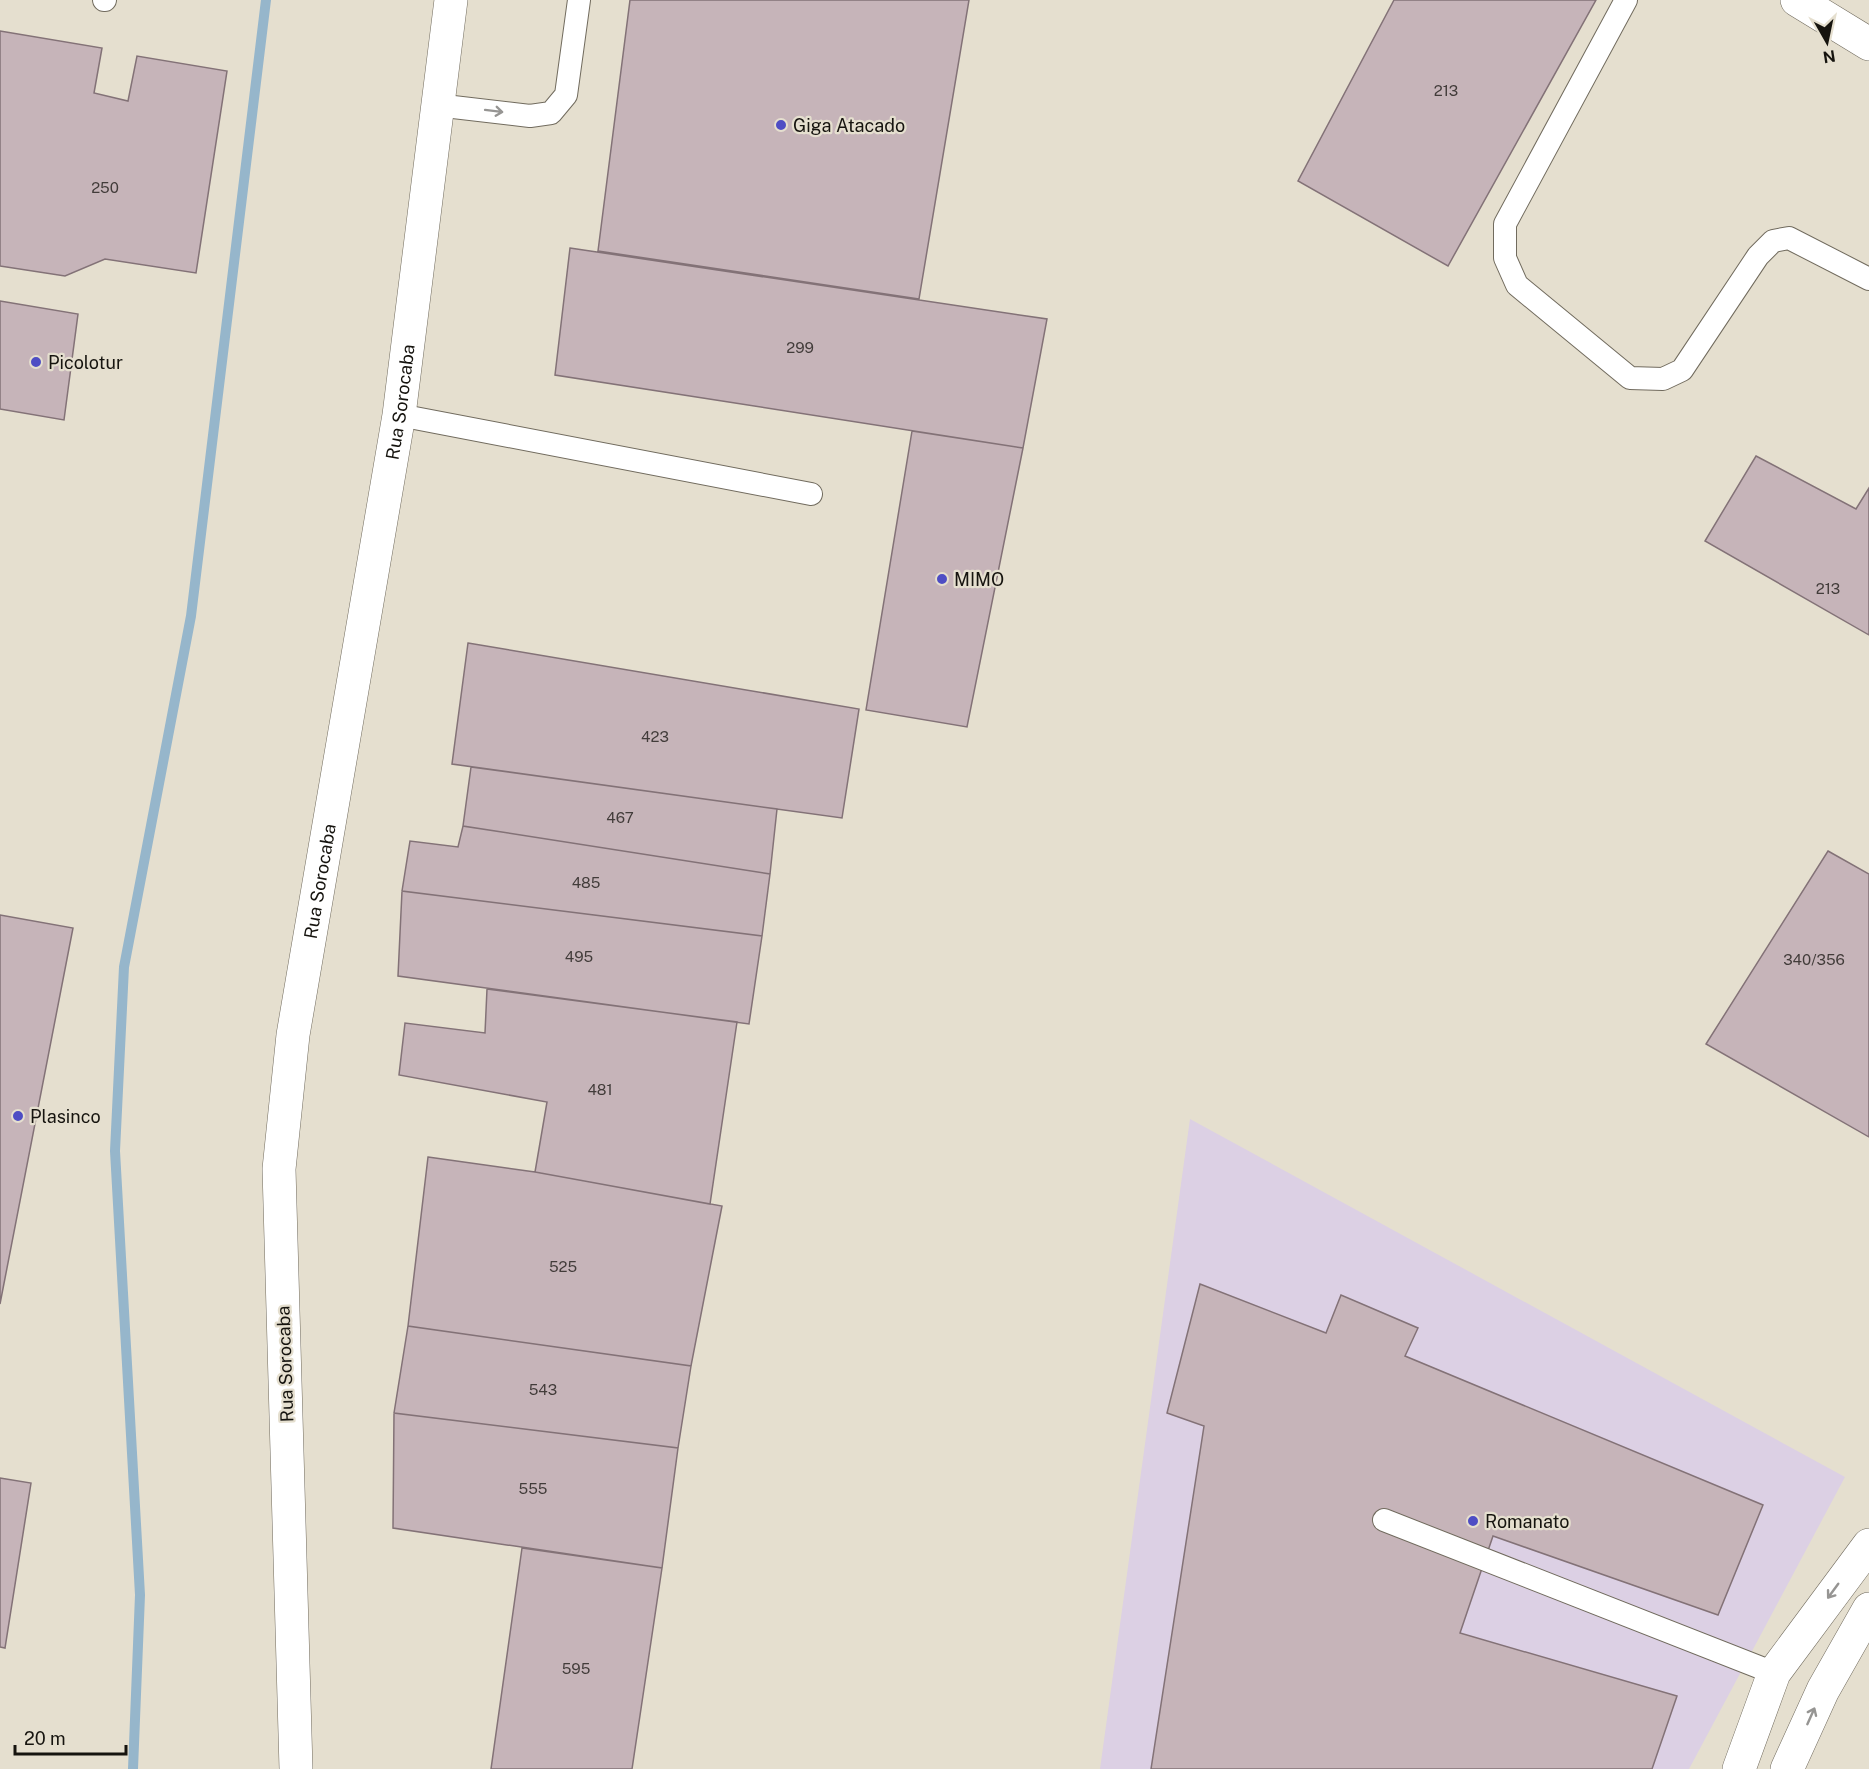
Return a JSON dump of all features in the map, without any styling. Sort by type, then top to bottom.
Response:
[{"type":"street","name":"Rua Sorocaba","points":[[296,1769],[279,1169],[293,1035],[399,415],[436,105],[451,0]]},
{"type":"street","points":[[1797,0],[1869,44]]},
{"type":"street","points":[[1739,1769],[1774,1673],[1869,1545]]},
{"type":"street","points":[[1787,1769],[1823,1690],[1869,1609]]},
{"type":"lane","points":[[436,105],[530,116],[551,113],[566,95],[579,0]]},
{"type":"lane","points":[[1626,0],[1504,224],[1505,258],[1516,285],[1630,378],[1663,380],[1682,370],[1758,256],[1773,241],[1789,238],[1869,279]]},
{"type":"lane","points":[[399,415],[811,494]]},
{"type":"lane","points":[[1383,1520],[1774,1673]]},
{"type":"shaded area","points":[[1190,1119],[1845,1477],[1689,1769],[1100,1769]]},
{"type":"building","name":"Giga Atacado","points":[[630,0],[969,0],[919,299],[598,251]]},
{"type":"building","points":[[1394,0],[1596,0],[1448,266],[1298,181]]},
{"type":"building","points":[[0,31],[102,48],[94,93],[128,101],[137,56],[227,71],[196,273],[105,259],[65,276],[0,266]]},
{"type":"building","points":[[570,248],[1047,319],[1023,448],[555,375]]},
{"type":"building","name":"Picolotur","points":[[0,301],[78,314],[64,420],[0,409]]},
{"type":"building","name":"MIMO","points":[[912,431],[1023,448],[967,727],[866,710]]},
{"type":"building","points":[[1756,456],[1856,509],[1869,488],[1869,635],[1705,541]]},
{"type":"building","points":[[468,643],[859,709],[842,818],[452,764]]},
{"type":"building","points":[[471,767],[777,809],[770,874],[463,826]]},
{"type":"building","points":[[463,826],[770,874],[762,936],[402,891],[410,841],[458,847]]},
{"type":"building","points":[[1828,851],[1869,874],[1869,1137],[1706,1044]]},
{"type":"building","points":[[402,891],[762,936],[749,1024],[398,976]]},
{"type":"building","name":"Plasinco","points":[[0,915],[73,928],[0,1304]]},
{"type":"building","points":[[487,989],[737,1022],[710,1204],[535,1172],[547,1102],[399,1075],[405,1023],[485,1033]]},
{"type":"building","points":[[428,1157],[535,1172],[722,1206],[691,1366],[408,1326]]},
{"type":"building","name":"Romanato","points":[[1200,1284],[1326,1333],[1341,1295],[1418,1328],[1405,1356],[1763,1505],[1718,1615],[1493,1536],[1460,1633],[1677,1696],[1652,1769],[1151,1769],[1204,1426],[1167,1413]]},
{"type":"building","points":[[408,1326],[691,1366],[678,1448],[394,1413]]},
{"type":"building","points":[[394,1413],[678,1448],[662,1568],[393,1528]]},
{"type":"building","points":[[0,1478],[31,1483],[5,1648],[0,1647]]},
{"type":"building","points":[[522,1548],[662,1568],[632,1769],[491,1769]]},
{"type":"waterway","points":[[133,1769],[140,1595],[115,1151],[124,967],[191,616],[266,0]]},
{"type":"place","name":"Giga Atacado","points":[[781,125]]},
{"type":"place","name":"Picolotur","points":[[36,362]]},
{"type":"place","name":"MIMO","points":[[942,579]]},
{"type":"place","name":"Plasinco","points":[[18,1116]]},
{"type":"place","name":"Romanato","points":[[1473,1521]]}]
